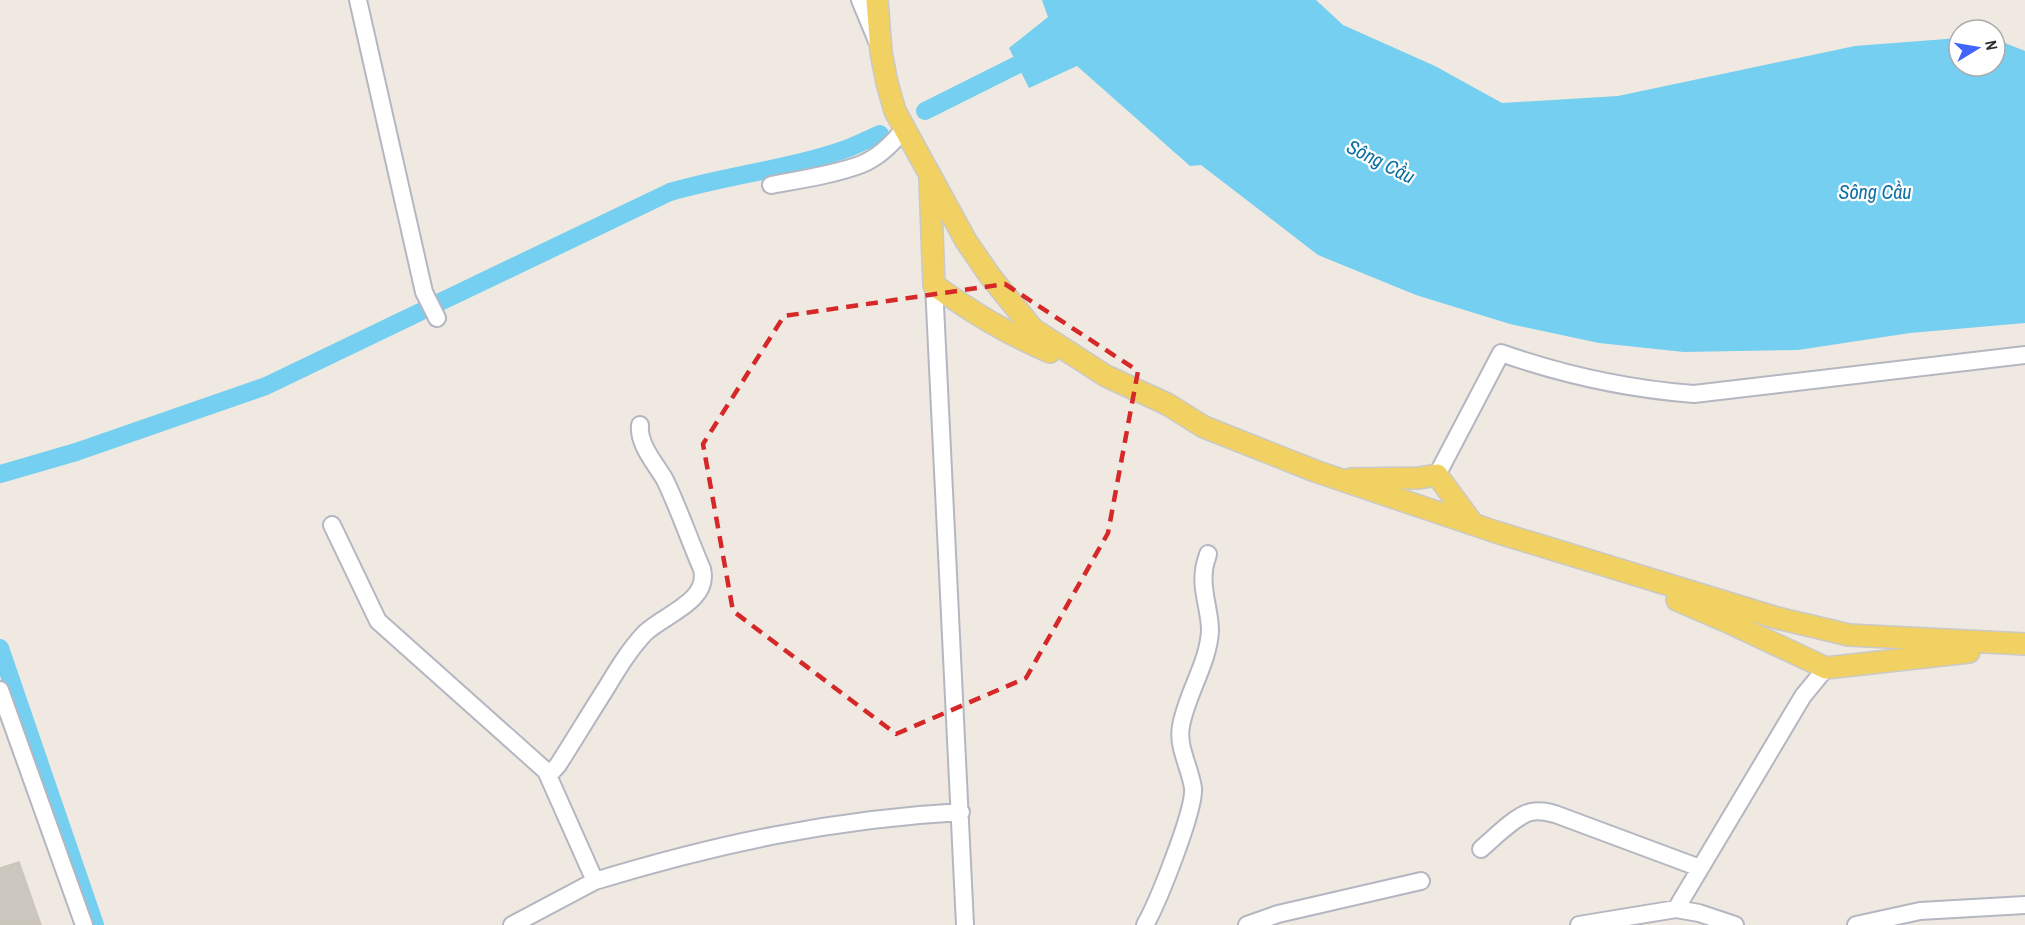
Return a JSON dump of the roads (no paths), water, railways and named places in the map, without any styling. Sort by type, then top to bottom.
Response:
[{"type":"main road","points":[[877,0],[881,52],[895,111],[966,241],[990,276],[1033,329],[1106,376]]},
{"type":"main road","points":[[930,177],[934,285],[976,315],[1009,334],[1167,404],[1204,427],[1341,480],[1473,524],[1777,618],[1849,635],[2021,644]]},
{"type":"main road","points":[[1341,480],[1419,478],[1437,475],[1473,524]]},
{"type":"main road","points":[[1620,570],[1682,603],[1826,668],[2021,644]]},
{"type":"street","points":[[358,0],[424,292],[437,318]]},
{"type":"street","points":[[860,0],[881,52]]},
{"type":"street","points":[[771,186],[862,164],[879,155],[894,142],[904,129]]},
{"type":"street","points":[[934,285],[965,925]]},
{"type":"street","points":[[1437,475],[1501,353],[1551,370],[1596,380],[1655,391],[1694,394],[2025,355]]},
{"type":"street","points":[[549,775],[558,765],[634,645],[662,620],[690,601],[703,585],[702,568],[665,480],[641,437],[640,425]]},
{"type":"street","points":[[332,525],[378,621],[540,764],[549,775],[595,881]]},
{"type":"street","points":[[1164,925],[1147,923],[1193,799],[1193,787],[1183,751],[1180,728],[1189,694],[1207,649],[1210,631],[1203,573],[1208,554]]},
{"type":"street","points":[[1579,925],[1655,919],[1676,909],[1803,696],[1826,668]]},
{"type":"street","points":[[0,690],[84,925]]},
{"type":"street","points":[[1481,849],[1522,815],[1542,811],[1700,868]]},
{"type":"street","points":[[512,925],[595,881],[710,848],[866,820],[961,812]]},
{"type":"street","points":[[1247,925],[1280,919],[1420,881]]},
{"type":"street","points":[[1856,925],[1920,911],[2025,905]]},
{"type":"street","points":[[1676,909],[1699,913],[1735,925]]},
{"type":"water","name":"Sông Cầu","points":[[1042,0],[1316,0],[1343,25],[1435,66],[1502,103],[1618,96],[1855,46],[1947,39],[1947,78],[2007,78],[2007,44],[2025,51],[2025,323],[1910,333],[1798,350],[1684,352],[1599,343],[1510,324],[1416,295],[1318,255],[1201,165],[1190,166],[1077,66],[1029,88],[1009,48],[1048,17]]},
{"type":"waterway","points":[[925,111],[1039,54]]},
{"type":"waterway","points":[[438,303],[670,192],[824,156],[880,134]]},
{"type":"waterway","points":[[0,474],[76,452],[266,386],[420,312]]},
{"type":"waterway","points":[[0,648],[95,925]]}]
